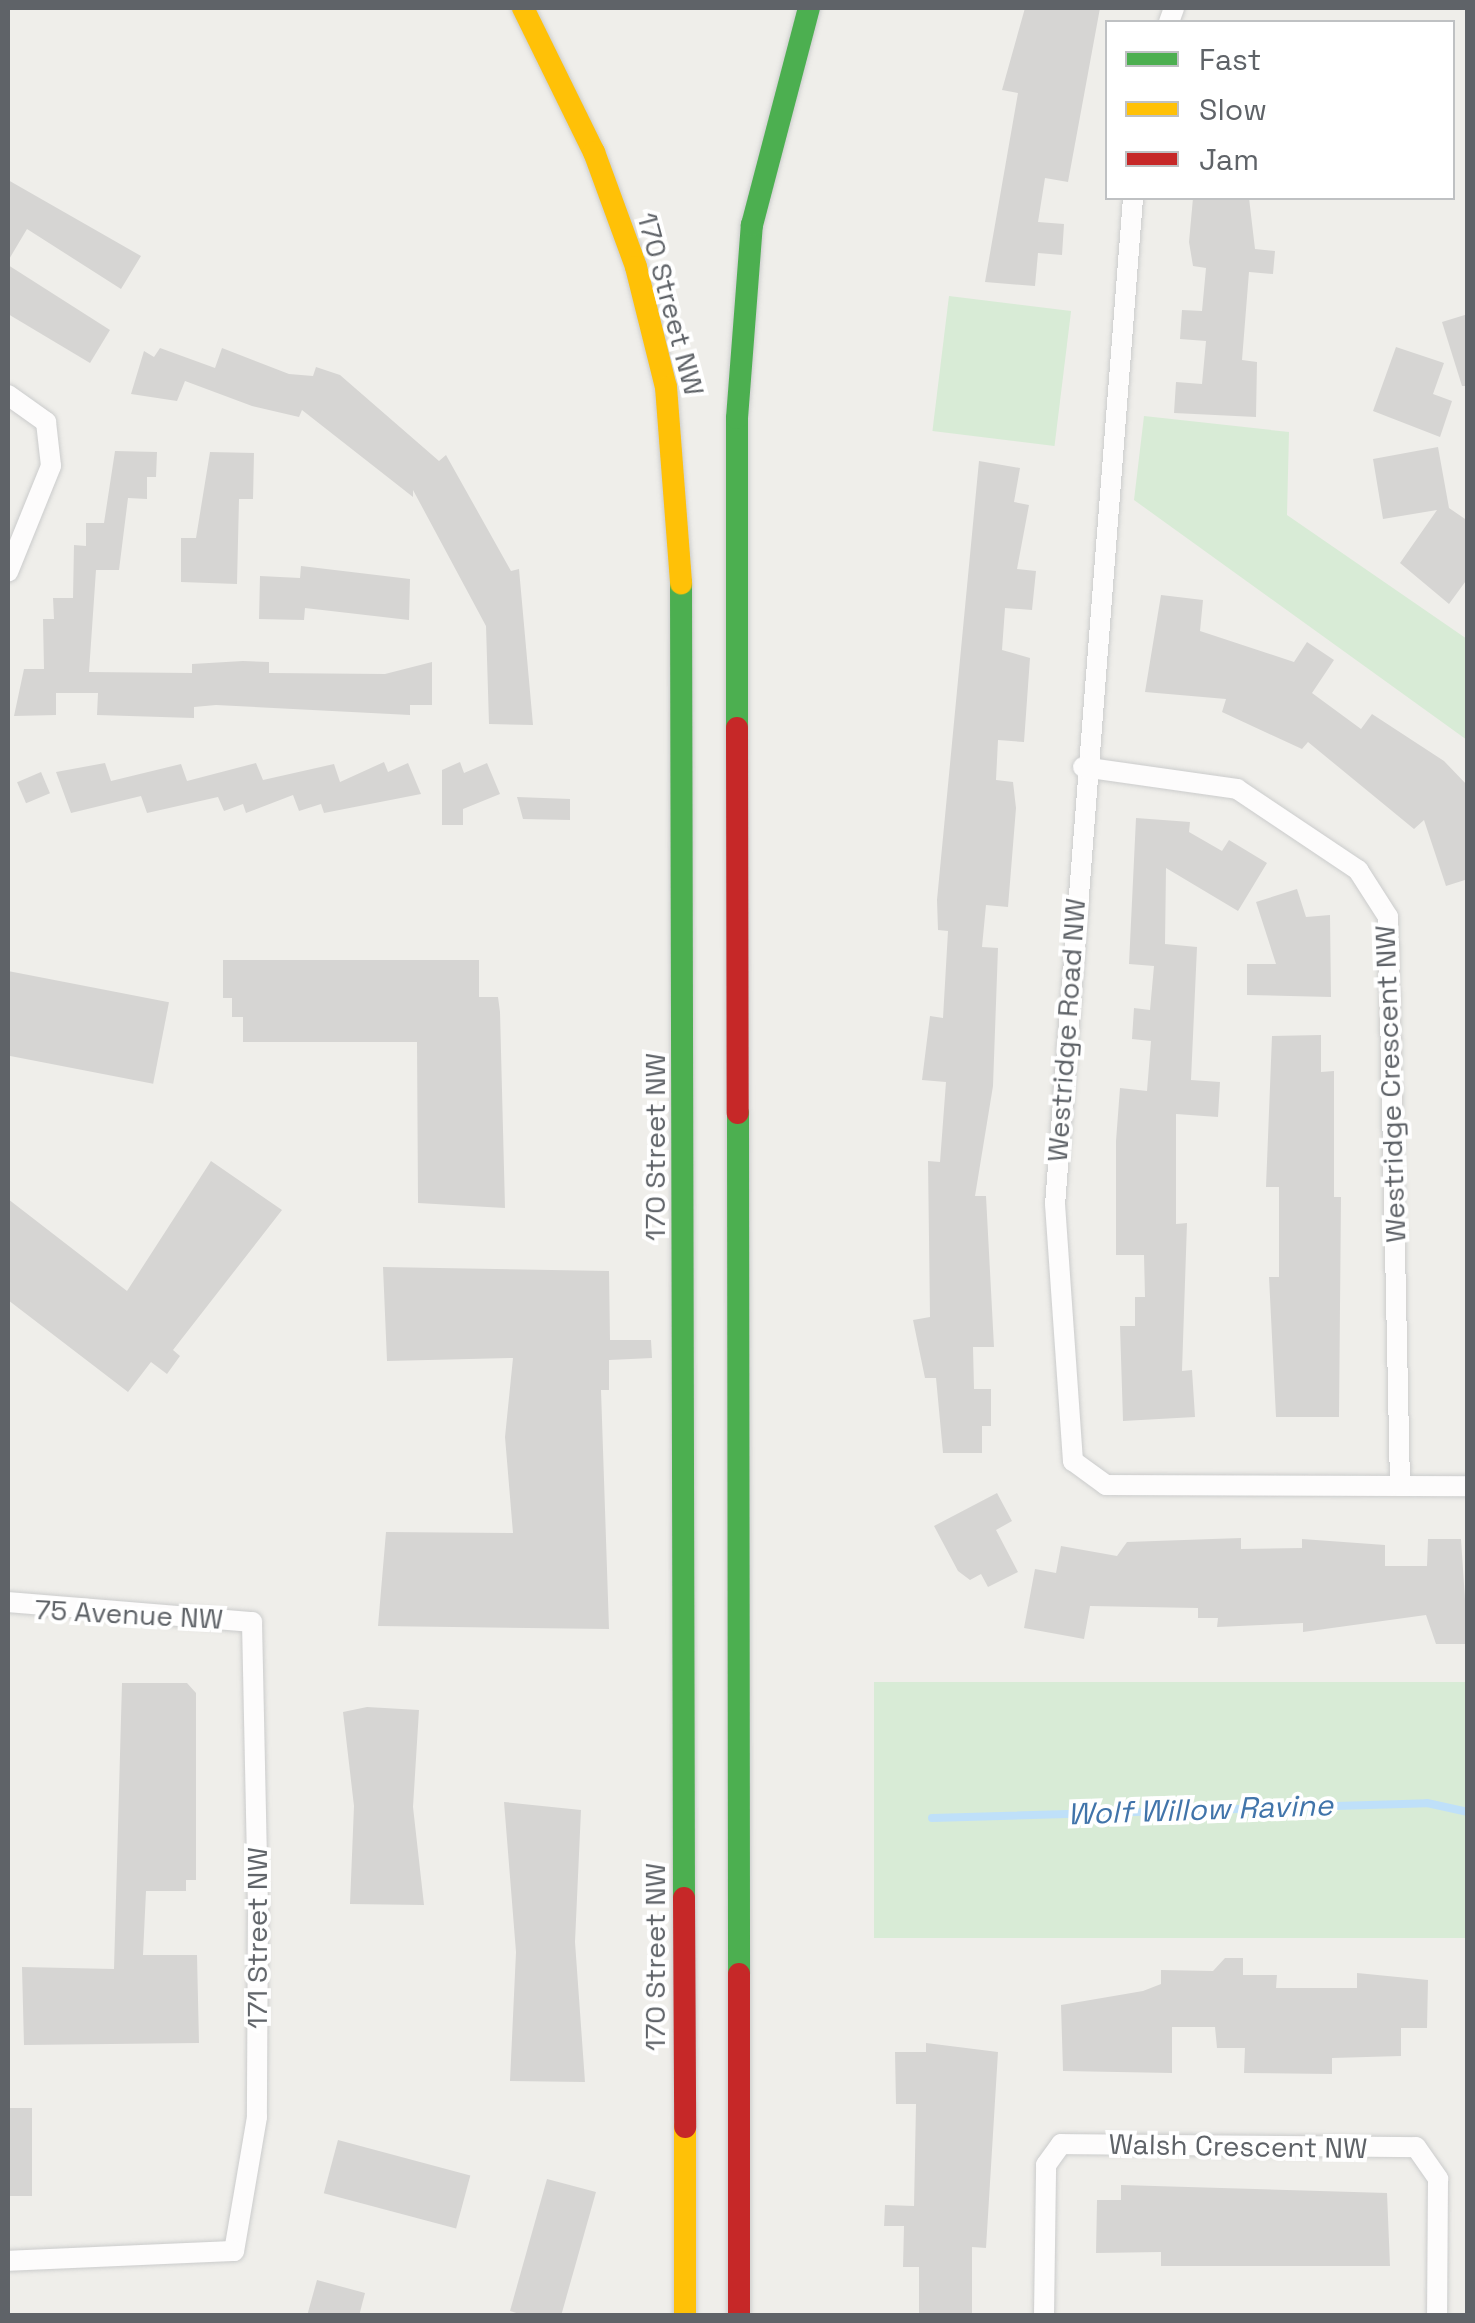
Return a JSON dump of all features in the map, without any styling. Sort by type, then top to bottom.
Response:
[{"type":"main road","name":"170 Street NW","points":[[524,8],[594,152],[636,268],[666,387],[681,509],[686,2316]]},
{"type":"main road","name":"170 Street NW","points":[[738,2316],[737,418],[752,225],[809,8]]},
{"type":"street","name":"Westridge Road NW","points":[[1133,200],[1083,767],[1055,1204],[1072,1461],[1106,1485],[1468,1486]]},
{"type":"street","points":[[8,395],[46,422],[51,466],[8,572]]},
{"type":"street","name":"Westridge Crescent NW","points":[[1083,767],[1238,790],[1358,870],[1388,917],[1400,1486]]},
{"type":"street","name":"75 Avenue NW","points":[[8,1602],[252,1622]]},
{"type":"street","name":"171 Street NW","points":[[8,2262],[234,2251],[257,2117],[252,1622]]},
{"type":"street","name":"Walsh Crescent NW","points":[[1044,2316],[1046,2164],[1061,2144],[1416,2147],[1438,2178],[1437,2316]]},
{"type":"green space","points":[[949,296],[1071,311],[1055,446],[932,431]]},
{"type":"green space","points":[[1144,416],[1289,432],[1287,515],[1467,639],[1467,740],[1134,500]]},
{"type":"green space","points":[[874,1682],[1467,1682],[1467,1938],[874,1938]]},
{"type":"building","points":[[1025,8],[1100,8],[1068,182],[1045,178],[1038,222],[1064,224],[1062,255],[1038,253],[1035,286],[985,282],[1018,93],[1002,90]]},
{"type":"building","points":[[8,180],[141,256],[121,289],[27,229],[8,261]]},
{"type":"building","points":[[1193,200],[1249,200],[1255,249],[1275,251],[1273,274],[1249,272],[1242,360],[1257,362],[1256,417],[1174,413],[1176,382],[1202,384],[1206,341],[1180,339],[1182,310],[1202,311],[1206,268],[1193,266],[1189,242]]},
{"type":"building","points":[[8,265],[110,330],[90,363],[8,314]]},
{"type":"building","points":[[1468,314],[1468,386],[1462,386],[1442,322]]},
{"type":"building","points":[[1396,347],[1444,363],[1433,394],[1452,401],[1440,437],[1373,411]]},
{"type":"building","points":[[160,348],[215,368],[222,348],[289,374],[313,376],[316,367],[340,375],[439,461],[446,455],[511,571],[519,569],[533,725],[489,724],[486,626],[413,490],[413,497],[302,410],[299,417],[252,406],[185,381],[177,401],[131,394],[144,351],[154,357]]},
{"type":"building","points":[[1438,447],[1449,508],[1468,521],[1468,578],[1449,604],[1400,563],[1437,510],[1383,519],[1373,459]]},
{"type":"building","points":[[115,451],[157,452],[156,477],[147,477],[147,499],[128,498],[119,570],[96,570],[89,672],[192,673],[192,664],[243,661],[269,662],[269,673],[385,674],[432,662],[432,705],[410,705],[410,715],[216,705],[194,707],[194,718],[97,715],[98,693],[56,693],[56,715],[14,716],[24,669],[44,669],[43,619],[54,619],[53,598],[73,598],[74,545],[86,546],[86,523],[104,523]]},
{"type":"building","points":[[210,452],[254,453],[253,499],[239,499],[237,584],[181,582],[181,538],[196,538]]},
{"type":"building","points":[[979,461],[1020,468],[1014,502],[1029,505],[1017,569],[1036,571],[1032,610],[1005,608],[1002,650],[1030,658],[1024,742],[998,740],[996,780],[1013,782],[1016,808],[1008,907],[986,905],[982,947],[998,948],[993,1086],[975,1196],[986,1196],[994,1347],[973,1347],[974,1389],[991,1389],[991,1426],[982,1426],[982,1453],[943,1453],[936,1378],[925,1378],[913,1320],[930,1317],[928,1161],[940,1162],[946,1082],[922,1080],[930,1016],[943,1018],[948,931],[938,930],[937,900]]},
{"type":"building","points":[[301,566],[410,579],[409,620],[305,608],[304,620],[259,619],[260,576],[300,578]]},
{"type":"building","points":[[1161,595],[1203,600],[1200,631],[1294,662],[1307,642],[1334,660],[1312,693],[1361,729],[1372,714],[1444,761],[1468,786],[1468,879],[1446,886],[1424,820],[1414,829],[1308,742],[1302,749],[1222,712],[1226,699],[1145,692]]},
{"type":"building","points":[[384,762],[388,772],[408,763],[421,794],[324,813],[321,804],[299,811],[293,795],[246,813],[243,804],[224,811],[218,797],[147,813],[141,796],[71,813],[56,772],[105,763],[111,781],[181,764],[187,781],[256,763],[263,780],[334,764],[340,782]]},
{"type":"building","points":[[460,762],[464,773],[487,763],[500,794],[463,809],[463,825],[442,825],[442,770]]},
{"type":"building","points":[[41,772],[50,793],[26,803],[17,782]]},
{"type":"building","points":[[517,797],[570,799],[570,820],[523,819]]},
{"type":"building","points":[[1136,818],[1190,822],[1189,832],[1222,851],[1229,840],[1267,863],[1238,911],[1166,868],[1165,944],[1197,947],[1191,1080],[1220,1082],[1218,1117],[1176,1114],[1176,1224],[1187,1223],[1182,1371],[1192,1370],[1195,1417],[1123,1421],[1120,1326],[1135,1326],[1135,1297],[1145,1297],[1144,1255],[1116,1255],[1116,1141],[1120,1088],[1147,1091],[1151,1041],[1132,1039],[1134,1008],[1150,1010],[1154,966],[1129,964]]},
{"type":"building","points":[[1297,889],[1306,917],[1330,915],[1331,997],[1247,995],[1247,964],[1276,964],[1256,902]]},
{"type":"building","points":[[223,960],[479,960],[479,997],[498,997],[500,1012],[505,1208],[418,1203],[417,1042],[243,1042],[243,1017],[232,1017],[232,998],[223,998]]},
{"type":"building","points":[[8,971],[169,1002],[153,1084],[8,1056]]},
{"type":"building","points":[[1321,1035],[1321,1072],[1334,1071],[1334,1197],[1341,1197],[1339,1417],[1276,1417],[1269,1277],[1279,1277],[1279,1187],[1266,1187],[1272,1036]]},
{"type":"building","points":[[211,1161],[282,1210],[173,1350],[180,1356],[167,1374],[151,1362],[128,1392],[8,1300],[8,1199],[127,1291]]},
{"type":"building","points":[[383,1267],[609,1271],[610,1340],[651,1340],[652,1358],[609,1360],[609,1390],[601,1390],[609,1629],[378,1626],[386,1532],[513,1533],[505,1437],[513,1358],[387,1361]]},
{"type":"building","points":[[997,1493],[1012,1521],[996,1530],[1018,1572],[988,1587],[981,1574],[970,1580],[958,1571],[934,1526]]},
{"type":"building","points":[[1241,1538],[1241,1549],[1302,1548],[1302,1539],[1385,1545],[1385,1566],[1427,1566],[1428,1539],[1461,1539],[1468,1644],[1436,1644],[1426,1615],[1303,1632],[1303,1623],[1217,1627],[1218,1618],[1198,1618],[1198,1608],[1090,1606],[1084,1639],[1024,1628],[1035,1569],[1056,1573],[1061,1546],[1117,1556],[1127,1542]]},
{"type":"building","points":[[122,1683],[187,1683],[196,1693],[196,1880],[186,1880],[186,1891],[146,1891],[143,1955],[197,1955],[199,2043],[24,2045],[22,1967],[114,1969]]},
{"type":"building","points":[[367,1707],[419,1710],[413,1807],[424,1905],[350,1904],[354,1806],[343,1712]]},
{"type":"building","points":[[504,1802],[581,1810],[575,1942],[585,2082],[510,2081],[516,1952]]},
{"type":"building","points":[[1225,1958],[1243,1958],[1243,1975],[1277,1975],[1276,1988],[1357,1988],[1357,1973],[1428,1980],[1427,2028],[1401,2028],[1401,2056],[1332,2058],[1332,2074],[1244,2073],[1245,2048],[1217,2048],[1215,2027],[1172,2027],[1172,2073],[1063,2071],[1061,2005],[1143,1991],[1161,1984],[1161,1970],[1213,1971]]},
{"type":"building","points":[[926,2043],[998,2052],[986,2248],[972,2247],[972,2316],[919,2316],[919,2267],[903,2267],[904,2226],[884,2226],[885,2205],[914,2206],[916,2104],[896,2104],[895,2052],[926,2052]]},
{"type":"building","points":[[8,2108],[32,2108],[32,2196],[8,2196]]},
{"type":"building","points":[[338,2140],[470,2175],[456,2229],[324,2193]]},
{"type":"building","points":[[547,2179],[596,2192],[561,2316],[526,2316],[510,2311]]},
{"type":"building","points":[[1121,2185],[1387,2193],[1390,2266],[1161,2266],[1161,2252],[1096,2253],[1097,2200],[1121,2200]]},
{"type":"building","points":[[317,2280],[365,2293],[359,2316],[307,2316]]},
{"type":"waterway","name":"Wolf Willow Ravine","points":[[932,1818],[1427,1803],[1468,1812]]},
{"type":"traffic: fast","points":[[737,728],[737,418],[752,225],[809,8]]},
{"type":"traffic: fast","points":[[681,583],[684,1898]]},
{"type":"traffic: fast","points":[[738,1113],[739,1974]]},
{"type":"traffic: slow","points":[[523,8],[594,152],[636,267],[666,387],[681,583]]},
{"type":"traffic: slow","points":[[685,2127],[685,2316]]},
{"type":"traffic: jam","points":[[737,728],[738,1113]]},
{"type":"traffic: jam","points":[[684,1898],[685,2127]]},
{"type":"traffic: jam","points":[[739,1974],[739,2316]]}]
